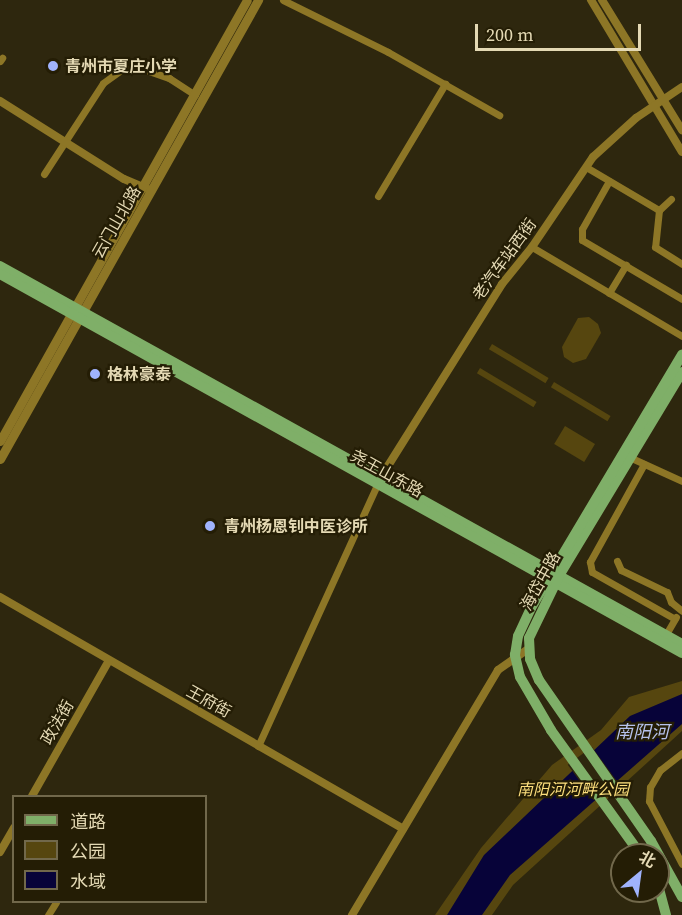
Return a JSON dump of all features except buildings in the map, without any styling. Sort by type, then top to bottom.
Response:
[{"type":"main road","name":"云门山北路","points":[[148,189],[195,95],[247,0]]},
{"type":"main road","name":"云门山北路","points":[[0,441],[258,0]]},
{"type":"main road","points":[[0,266],[75,314]]},
{"type":"main road","points":[[0,274],[75,314]]},
{"type":"main road","name":"云门山北路","points":[[0,459],[75,314]]},
{"type":"main road","name":"尧王山东路","points":[[75,314],[667,640],[682,653]]},
{"type":"main road","name":"海岱中路","points":[[515,655],[520,629],[553,578],[682,355]]},
{"type":"main road","name":"海岱中路","points":[[625,455],[682,372]]},
{"type":"main road","name":"海岱中路","points":[[529,648],[532,626],[553,578]]},
{"type":"main road","name":"尧王山东路","points":[[667,640],[682,644]]},
{"type":"main road","points":[[529,648],[539,680],[651,841],[680,887],[682,897]]},
{"type":"main road","points":[[515,655],[526,688],[562,746],[633,843]]},
{"type":"street","points":[[283,0],[500,115]]},
{"type":"street","points":[[591,0],[682,152]]},
{"type":"street","points":[[602,0],[682,130]]},
{"type":"street","points":[[44,174],[103,83],[121,70],[140,68],[169,78],[195,95]]},
{"type":"street","points":[[378,196],[445,84]]},
{"type":"street","name":"老汽车站西街","points":[[379,480],[502,284],[532,247],[586,167],[603,146],[682,87]]},
{"type":"street","points":[[0,101],[64,142],[148,189]]},
{"type":"street","points":[[586,167],[659,210]]},
{"type":"street","points":[[609,181],[582,229],[582,240],[682,299]]},
{"type":"street","points":[[671,199],[659,210],[655,247],[682,264]]},
{"type":"street","points":[[532,247],[682,336]]},
{"type":"street","points":[[609,292],[626,265]]},
{"type":"street","points":[[625,455],[682,481]]},
{"type":"street","points":[[644,464],[590,562],[592,572],[675,619]]},
{"type":"street","points":[[258,746],[379,480]]},
{"type":"street","points":[[617,561],[621,570],[668,592],[681,611],[675,619],[667,640]]},
{"type":"street","name":"王府街","points":[[0,597],[108,662],[403,829]]},
{"type":"street","points":[[352,915],[498,670],[515,655],[529,648]]},
{"type":"street","name":"政法街","points":[[33,795],[108,662]]},
{"type":"street","points":[[682,753],[660,770],[650,787],[649,801],[682,864]]},
{"type":"street","points":[[0,852],[12,831]]},
{"type":"green space","points":[[589,317],[598,324],[601,333],[586,359],[573,363],[564,357],[562,347],[578,318]]},
{"type":"green space","points":[[492,344],[549,378],[545,383],[489,349]]},
{"type":"green space","points":[[480,368],[537,402],[533,407],[477,373]]},
{"type":"green space","points":[[554,382],[611,416],[607,421],[551,387]]},
{"type":"green space","points":[[565,426],[595,444],[584,462],[554,444]]},
{"type":"green space","name":"南阳河","points":[[682,681],[682,731],[513,885],[492,915],[435,915],[481,848],[552,765],[601,730],[629,697]]},
{"type":"water","name":"南阳河","points":[[682,694],[682,724],[510,875],[482,915],[447,915],[484,855],[630,716]]},
{"type":"pier","points":[[592,747],[618,783],[594,800],[568,765]]},
{"type":"place","name":"青州市夏庄小学","points":[[53,66]]},
{"type":"place","name":"格林豪泰","points":[[95,374]]},
{"type":"place","name":"青州杨恩钊中医诊所","points":[[210,526]]},
{"type":"park label","name":"南阳河河畔公园","points":[[573,789]]}]
